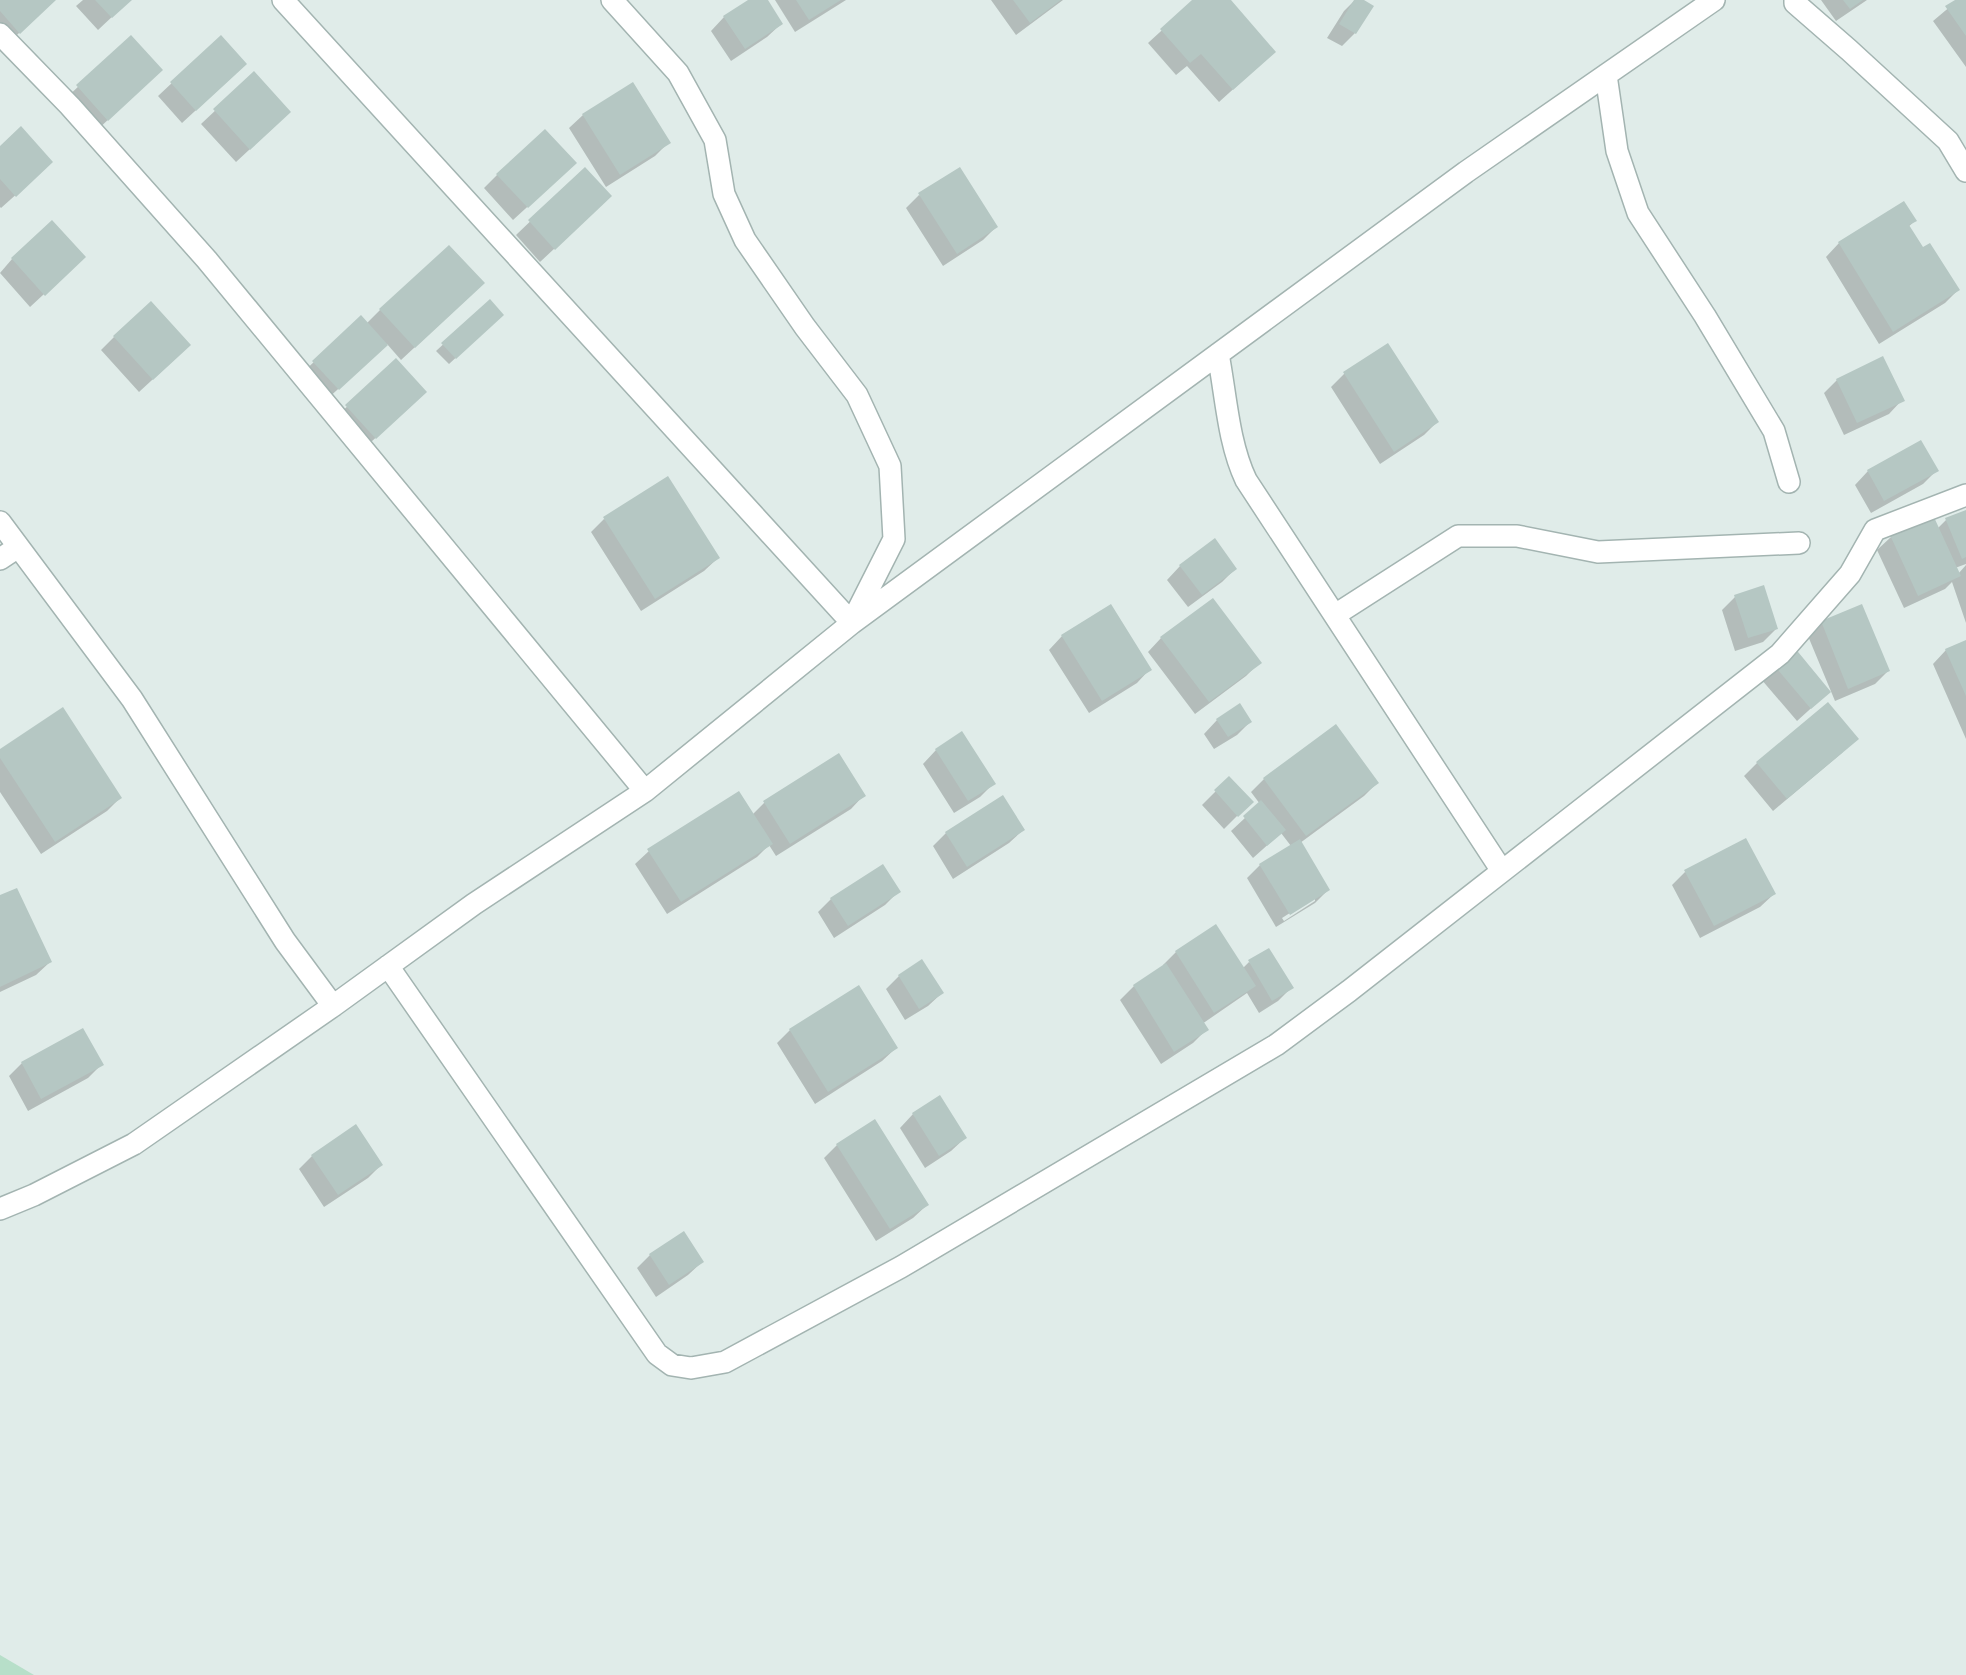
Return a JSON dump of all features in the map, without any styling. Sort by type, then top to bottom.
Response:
[{"type":"street","points":[[283,0],[852,624]]},
{"type":"street","points":[[612,0],[678,73],[715,141],[724,194],[745,240],[805,327],[857,395],[890,466],[894,539],[852,624]]},
{"type":"street","points":[[0,1209],[34,1195],[134,1144],[474,904],[645,791],[852,624],[1466,172],[1714,0]]},
{"type":"street","points":[[1795,0],[1795,3],[1948,141],[1966,171]]},
{"type":"street","points":[[0,34],[70,106],[207,260],[645,791]]},
{"type":"street","points":[[1606,75],[1616,151],[1638,213],[1691,293],[1774,431],[1789,482]]},
{"type":"street","points":[[1218,354],[1239,464],[1246,480],[1502,871]]},
{"type":"street","points":[[388,966],[657,1354],[672,1365],[691,1368],[725,1362],[901,1266],[1276,1045],[1317,1016],[1780,654],[1850,574],[1875,530],[1966,495]]},
{"type":"street","points":[[0,522],[132,699],[285,940],[333,1006]]},
{"type":"street","points":[[1335,615],[1458,536],[1517,536],[1598,552],[1799,543]]},
{"type":"street","points":[[0,559],[19,547]]},
{"type":"green space","points":[[0,1655],[34,1675],[0,1675]]},
{"type":"building","points":[[0,0],[56,0],[20,34],[0,11]]},
{"type":"building","points":[[95,0],[132,0],[112,18]]},
{"type":"building","points":[[748,0],[768,0],[783,24],[745,49],[723,16]]},
{"type":"building","points":[[796,0],[841,0],[809,20]]},
{"type":"building","points":[[1013,0],[1061,0],[1030,23]]},
{"type":"building","points":[[1192,0],[1231,0],[1276,52],[1233,90],[1201,54],[1190,63],[1160,29]]},
{"type":"building","points":[[1354,0],[1364,0],[1374,6],[1356,34],[1339,24]]},
{"type":"building","points":[[1843,0],[1863,0],[1850,9]]},
{"type":"building","points":[[1955,0],[1966,0],[1966,36],[1945,6]]},
{"type":"building","points":[[131,35],[163,70],[108,121],[76,85]]},
{"type":"building","points":[[221,35],[247,64],[196,111],[170,82]]},
{"type":"building","points":[[254,71],[291,112],[250,150],[213,109]]},
{"type":"building","points":[[633,82],[671,143],[620,175],[582,114]]},
{"type":"building","points":[[21,126],[53,162],[16,197],[0,179],[0,146]]},
{"type":"building","points":[[545,129],[577,163],[528,208],[496,174]]},
{"type":"building","points":[[585,167],[612,196],[555,250],[528,220]]},
{"type":"building","points":[[960,167],[998,227],[957,254],[918,193]]},
{"type":"building","points":[[1904,201],[1917,221],[1909,225],[1923,247],[1930,243],[1960,290],[1893,332],[1838,242]]},
{"type":"building","points":[[52,220],[86,257],[45,296],[11,258]]},
{"type":"building","points":[[449,245],[485,283],[415,348],[379,309]]},
{"type":"building","points":[[490,299],[504,315],[456,359],[441,343]]},
{"type":"building","points":[[151,301],[191,345],[153,380],[113,336]]},
{"type":"building","points":[[361,315],[388,345],[339,390],[312,361]]},
{"type":"building","points":[[1388,343],[1439,422],[1394,452],[1343,372]]},
{"type":"building","points":[[1883,356],[1905,401],[1857,423],[1836,379]]},
{"type":"building","points":[[396,358],[427,392],[376,439],[345,405]]},
{"type":"building","points":[[1921,440],[1939,471],[1884,501],[1867,470]]},
{"type":"building","points":[[668,476],[720,558],[655,599],[603,517]]},
{"type":"building","points":[[1966,510],[1966,557],[1962,559],[1945,518]]},
{"type":"building","points":[[1933,515],[1961,576],[1918,596],[1890,535]]},
{"type":"building","points":[[1215,538],[1237,569],[1202,595],[1179,565]]},
{"type":"building","points":[[1764,585],[1778,629],[1748,638],[1734,595]]},
{"type":"building","points":[[1213,598],[1262,663],[1209,702],[1160,637]]},
{"type":"building","points":[[1111,604],[1152,670],[1102,701],[1061,635]]},
{"type":"building","points":[[1862,604],[1890,671],[1848,689],[1821,621]]},
{"type":"building","points":[[1966,640],[1966,696],[1945,649]]},
{"type":"building","points":[[1794,647],[1831,692],[1811,709],[1773,664]]},
{"type":"building","points":[[1828,702],[1859,739],[1787,799],[1756,762]]},
{"type":"building","points":[[1240,703],[1252,722],[1228,737],[1216,719]]},
{"type":"building","points":[[63,707],[122,798],[55,842],[0,758],[0,749]]},
{"type":"building","points":[[1336,724],[1379,783],[1306,836],[1263,778]]},
{"type":"building","points":[[962,731],[996,784],[968,801],[935,749]]},
{"type":"building","points":[[839,753],[866,796],[790,844],[763,801]]},
{"type":"building","points":[[1229,776],[1254,802],[1238,817],[1214,790]]},
{"type":"building","points":[[739,791],[773,844],[681,902],[647,849]]},
{"type":"building","points":[[1003,795],[1025,830],[967,867],[945,832]]},
{"type":"building","points":[[1261,800],[1286,830],[1267,846],[1243,816]]},
{"type":"building","points":[[1746,838],[1776,894],[1714,926],[1684,870]]},
{"type":"building","points":[[1300,839],[1330,890],[1290,915],[1259,864]]},
{"type":"building","points":[[883,864],[901,892],[848,926],[830,898]]},
{"type":"building","points":[[17,888],[52,962],[0,987],[0,895]]},
{"type":"building","points":[[1216,924],[1256,986],[1214,1013],[1175,951]]},
{"type":"building","points":[[1269,948],[1294,988],[1272,1001],[1248,960]]},
{"type":"building","points":[[922,959],[944,993],[919,1009],[898,975]]},
{"type":"building","points":[[1166,963],[1209,1030],[1174,1052],[1133,985]]},
{"type":"building","points":[[859,985],[898,1048],[828,1092],[789,1029]]},
{"type":"building","points":[[83,1028],[104,1065],[41,1099],[21,1062]]},
{"type":"building","points":[[940,1095],[967,1138],[939,1156],[912,1113]]},
{"type":"building","points":[[875,1119],[929,1205],[890,1229],[836,1144]]},
{"type":"building","points":[[356,1124],[383,1165],[338,1195],[311,1155]]},
{"type":"building","points":[[684,1231],[704,1262],[669,1285],[649,1254]]}]
